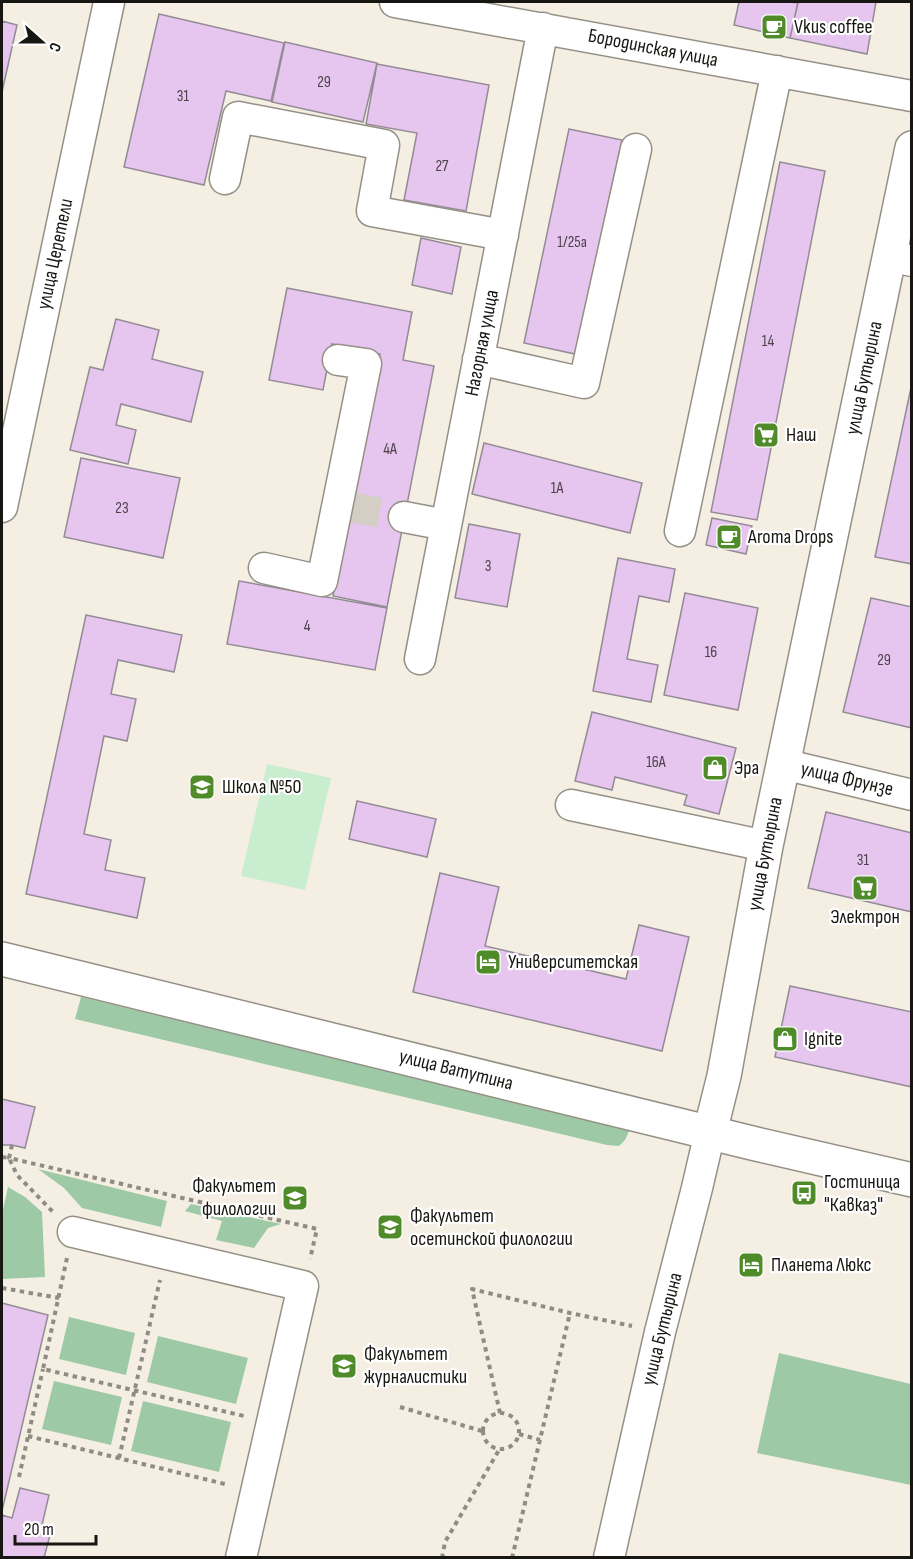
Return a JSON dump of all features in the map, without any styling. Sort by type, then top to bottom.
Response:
[{"type":"main road","name":"улица Бутырина","points":[[710,1132],[724,1076],[783,764],[900,259],[912,148]]},
{"type":"main road","name":"улица Ватутина","points":[[2,959],[912,1180]]},
{"type":"street","name":"улица Церетели","points":[[2,507],[109,2]]},
{"type":"street","name":"Бородинская улица","points":[[395,2],[476,9],[543,28],[912,96]]},
{"type":"street","name":"Нагорная улица","points":[[420,659],[543,28]]},
{"type":"street","points":[[680,531],[777,71]]},
{"type":"street","points":[[225,179],[238,117],[384,145],[372,211],[503,235]]},
{"type":"street","points":[[478,359],[584,383],[636,149]]},
{"type":"street","points":[[264,568],[322,581],[344,506],[366,364],[338,360]]},
{"type":"street","points":[[404,517],[446,525]]},
{"type":"street","name":"улица Фрунзе","points":[[783,764],[912,795]]},
{"type":"street","points":[[571,805],[766,846]]},
{"type":"street","name":"улица Бутырина","points":[[609,1557],[660,1332],[710,1132]]},
{"type":"street","points":[[73,1232],[303,1286],[241,1557]]},
{"type":"path","points":[[12,1145],[9,1158],[17,1175],[73,1232],[19,1477]]},
{"type":"path","points":[[2,1157],[317,1229],[303,1286]]},
{"type":"path","points":[[118,1458],[166,1254]]},
{"type":"path","points":[[2,1288],[59,1298]]},
{"type":"path","points":[[500,1413],[472,1289],[660,1332]]},
{"type":"path","points":[[512,1557],[570,1313]]},
{"type":"path","points":[[43,1369],[272,1422]]},
{"type":"path","points":[[400,1407],[482,1431]]},
{"type":"path","points":[[500,1413],[508,1414],[516,1419],[520,1428],[516,1443],[508,1449],[499,1450],[490,1446],[482,1431],[488,1418],[500,1413]]},
{"type":"path","points":[[519,1434],[540,1440]]},
{"type":"path","points":[[28,1436],[256,1491]]},
{"type":"path","points":[[442,1557],[446,1542],[499,1450]]},
{"type":"green space","points":[[267,764],[331,778],[305,890],[241,876]]},
{"type":"green space","points":[[81,997],[630,1129],[619,1146],[607,1145],[75,1019]]},
{"type":"green space","points":[[38,1169],[167,1201],[161,1227],[82,1208],[64,1188]]},
{"type":"green space","points":[[8,1187],[25,1197],[42,1212],[45,1277],[2,1279],[2,1214]]},
{"type":"green space","points":[[191,1204],[281,1224],[268,1228],[254,1248],[216,1240],[222,1221],[185,1211]]},
{"type":"green space","points":[[69,1317],[135,1333],[126,1375],[59,1359]]},
{"type":"green space","points":[[158,1336],[248,1358],[236,1404],[147,1382]]},
{"type":"green space","points":[[779,1353],[911,1384],[911,1485],[757,1453]]},
{"type":"green space","points":[[54,1381],[122,1397],[111,1445],[42,1429]]},
{"type":"green space","points":[[143,1401],[231,1422],[219,1472],[131,1451]]},
{"type":"building","points":[[739,2],[798,3],[790,38],[734,25]]},
{"type":"building","points":[[798,2],[876,2],[867,54],[790,38]]},
{"type":"building","points":[[159,14],[284,43],[271,101],[226,91],[204,185],[124,167]]},
{"type":"building","points":[[2,21],[17,25],[2,92]]},
{"type":"building","points":[[285,42],[377,63],[363,122],[272,102]]},
{"type":"building","points":[[377,64],[489,85],[466,211],[404,200],[417,133],[366,124]]},
{"type":"building","points":[[569,129],[622,140],[575,354],[524,343]]},
{"type":"building","points":[[780,162],[825,171],[757,520],[711,512]]},
{"type":"building","points":[[421,238],[461,247],[452,294],[412,285]]},
{"type":"building","points":[[287,288],[412,312],[403,360],[434,366],[387,607],[333,596],[380,354],[332,344],[323,390],[269,380]]},
{"type":"building","points":[[116,319],[159,330],[152,359],[203,372],[191,422],[121,404],[116,425],[136,430],[128,464],[70,450],[90,367],[103,370]]},
{"type":"building","points":[[912,383],[912,564],[875,557]]},
{"type":"building","points":[[484,443],[642,483],[630,533],[472,494]]},
{"type":"building","points":[[81,458],[180,478],[163,558],[64,537]]},
{"type":"building","points":[[712,518],[752,526],[746,554],[706,545]]},
{"type":"building","points":[[469,524],[520,534],[507,607],[455,598]]},
{"type":"building","points":[[618,558],[675,569],[669,602],[639,596],[627,659],[658,665],[651,702],[593,691]]},
{"type":"building","points":[[239,581],[387,608],[375,670],[227,644]]},
{"type":"building","points":[[685,593],[758,608],[738,710],[664,695]]},
{"type":"building","points":[[871,598],[912,607],[912,728],[843,712]]},
{"type":"building","points":[[86,615],[182,635],[174,672],[118,660],[111,694],[136,699],[127,741],[104,736],[84,834],[111,840],[105,870],[145,878],[137,918],[26,894]]},
{"type":"building","points":[[592,712],[736,748],[719,814],[684,805],[687,795],[615,777],[612,790],[575,781]]},
{"type":"building","points":[[357,801],[436,819],[427,857],[349,839]]},
{"type":"building","points":[[826,812],[912,833],[912,912],[808,888]]},
{"type":"building","name":"Университетская","points":[[440,873],[499,887],[485,946],[626,979],[639,925],[689,937],[662,1051],[413,992]]},
{"type":"building","points":[[790,986],[912,1012],[912,1087],[775,1057]]},
{"type":"building","points":[[2,1099],[35,1107],[25,1148],[2,1145]]},
{"type":"building","points":[[2,1303],[48,1315],[2,1511]]},
{"type":"building","points":[[20,1488],[49,1495],[42,1525],[52,1527],[44,1558],[2,1558],[2,1515],[12,1518]]},
{"type":"tunnel","points":[[350,507],[404,517]]},
{"type":"place","name":"Vkus coffee","points":[[774,27]]},
{"type":"place","name":"Наш","points":[[766,435]]},
{"type":"place","name":"Aroma Drops","points":[[729,537]]},
{"type":"place","name":"Эра","points":[[715,768]]},
{"type":"place","name":"Школа №50","points":[[202,787]]},
{"type":"place","name":"Электрон","points":[[865,888]]},
{"type":"place","name":"Университетская","points":[[488,962]]},
{"type":"place","name":"Ignite","points":[[785,1039]]},
{"type":"place","name":"Гостиница \"Кавказ\"","points":[[804,1193]]},
{"type":"place","name":"Факультет филологии","points":[[295,1198]]},
{"type":"place","name":"Факультет осетинской филологии","points":[[390,1227]]},
{"type":"place","name":"Планета Люкс","points":[[751,1265]]},
{"type":"place","name":"Факультет журналистики","points":[[344,1366]]}]
